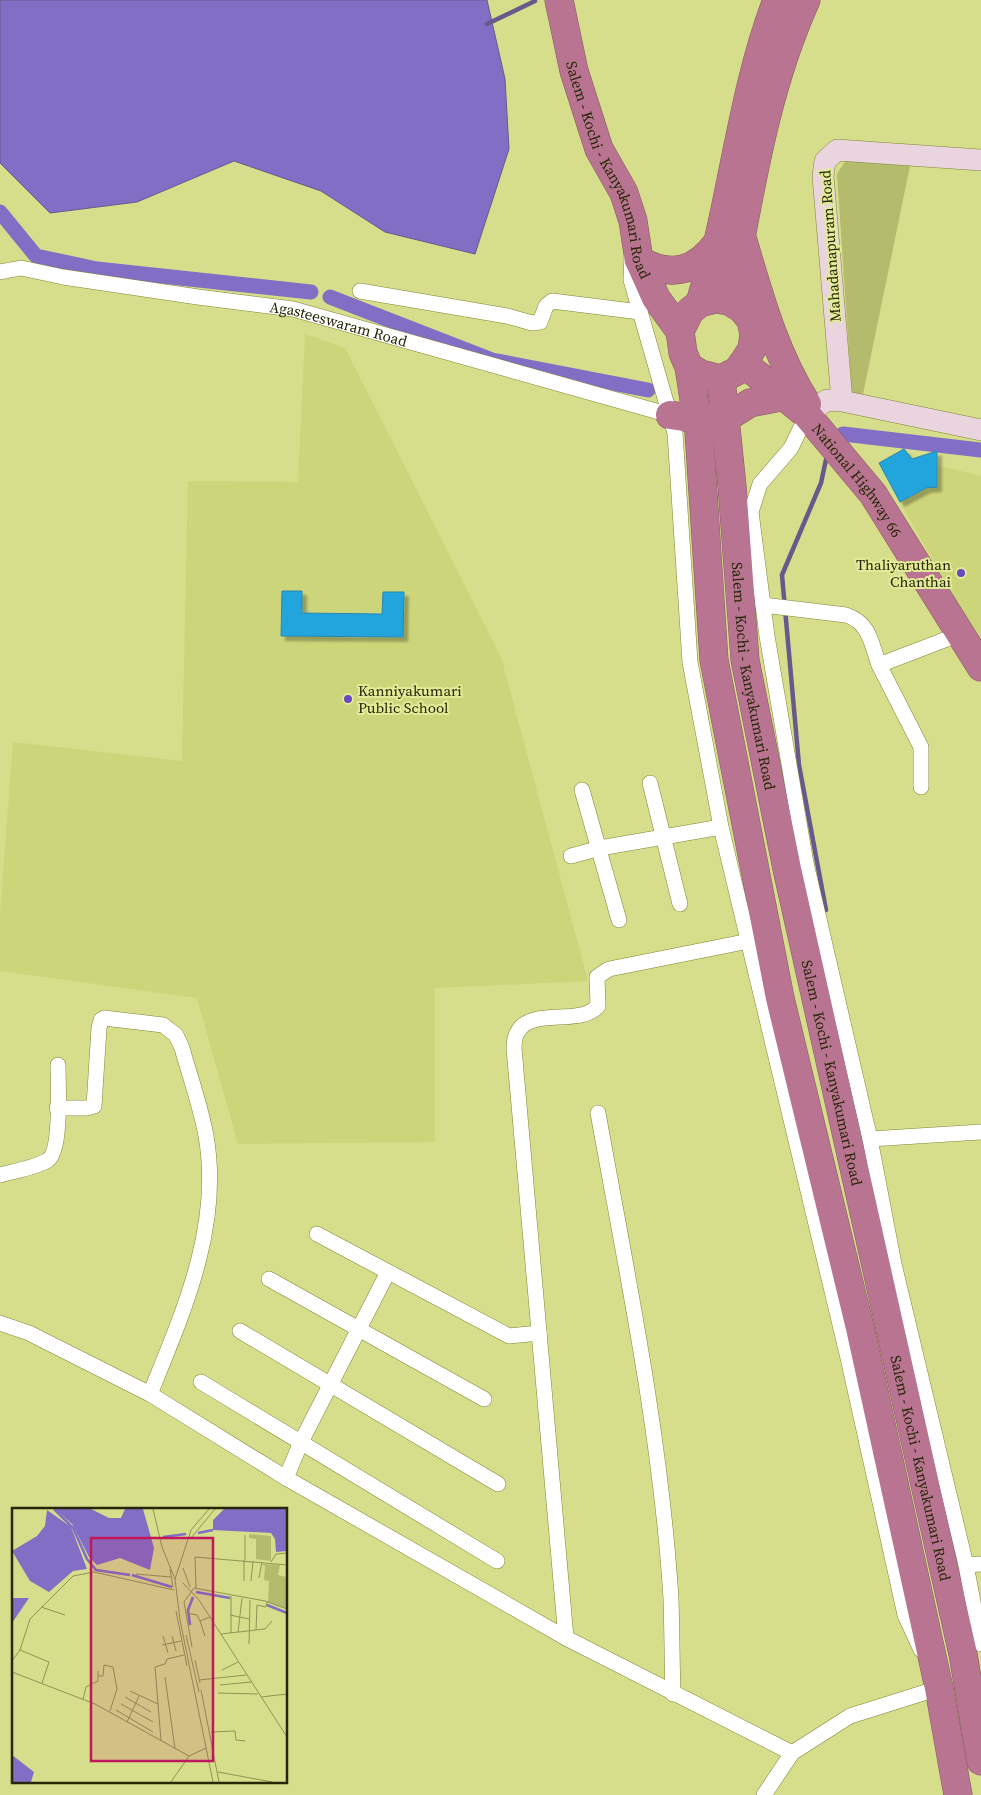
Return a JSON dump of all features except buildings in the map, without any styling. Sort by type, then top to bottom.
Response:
[{"type":"highway","name":"Salem - Kochi - Kanyakumari Road","points":[[559,0],[574,71],[596,140],[624,193],[633,221],[639,260],[656,298],[680,331]]},
{"type":"highway","points":[[729,301],[729,240],[741,128],[768,22],[777,0]]},
{"type":"highway","points":[[700,303],[729,240],[794,26],[806,0]]},
{"type":"highway","points":[[639,260],[653,268],[667,271],[679,270],[708,256],[729,240]]},
{"type":"highway","points":[[729,240],[790,379],[809,413]]},
{"type":"highway","points":[[714,299],[729,301],[742,309],[751,320],[754,334],[752,349],[737,370],[721,379],[701,374],[689,367],[683,353],[680,331],[690,311],[700,303],[714,299]]},
{"type":"highway","name":"National Highway 66","points":[[743,363],[809,413],[873,494],[981,667]]},
{"type":"highway","name":"Salem - Kochi - Kanyakumari Road","points":[[689,367],[697,419],[714,660],[780,998],[860,1328],[939,1688],[958,1795]]},
{"type":"highway","name":"Salem - Kochi - Kanyakumari Road","points":[[721,379],[726,418],[745,660],[790,879],[963,1654],[981,1761]]},
{"type":"highway","points":[[670,415],[697,419],[726,418],[750,403],[785,396]]},
{"type":"street","name":"Mahadanapuram Road","points":[[842,401],[823,176],[825,161],[837,150],[981,160]]},
{"type":"street","points":[[633,221],[631,280],[675,432],[690,662],[721,827],[848,1358],[905,1615],[939,1688],[850,1716],[792,1753],[764,1795]]},
{"type":"street","name":"Agasteeswaram Road","points":[[0,272],[21,268],[63,277],[198,298],[293,309],[670,415]]},
{"type":"street","points":[[360,291],[507,316],[532,323],[540,322],[546,306],[552,301],[640,312]]},
{"type":"street","points":[[981,430],[842,401],[827,400],[809,413],[791,448],[760,484],[751,512],[763,605],[806,862],[870,1139],[894,1264],[973,1564],[981,1644]]},
{"type":"street","points":[[763,605],[846,615],[856,619],[865,626],[879,665],[922,747],[923,758],[920,787]]},
{"type":"street","points":[[879,665],[960,634]]},
{"type":"street","points":[[650,783],[680,904]]},
{"type":"street","points":[[582,790],[619,920]]},
{"type":"street","points":[[571,856],[600,848],[721,827]]},
{"type":"street","points":[[566,1638],[514,1048],[516,1033],[523,1025],[536,1019],[579,1016],[594,1011],[598,1006],[596,977],[609,969],[749,942]]},
{"type":"street","points":[[57,1108],[87,1108],[94,1106],[99,1028],[101,1020],[104,1018],[163,1025],[176,1035],[182,1048],[206,1136],[209,1162],[207,1215],[202,1249],[190,1291],[150,1394]]},
{"type":"street","points":[[0,1175],[48,1160],[54,1154],[58,1065]]},
{"type":"street","points":[[598,1113],[642,1357],[660,1492],[671,1599],[672,1694]]},
{"type":"street","points":[[870,1139],[981,1132]]},
{"type":"street","points":[[317,1234],[509,1336],[539,1334]]},
{"type":"street","points":[[286,1478],[301,1442],[388,1272]]},
{"type":"street","points":[[269,1279],[484,1399]]},
{"type":"street","points":[[0,1323],[29,1334],[150,1394],[286,1478],[566,1638],[672,1694],[792,1753]]},
{"type":"street","points":[[240,1331],[498,1484]]},
{"type":"street","points":[[200,1382],[497,1561]]},
{"type":"shaded area","points":[[0,0],[487,0],[505,79],[509,149],[475,254],[385,232],[321,191],[234,161],[137,202],[50,213],[0,163]]},
{"type":"shaded area","points":[[846,160],[910,166],[862,399],[852,396],[837,174]]},
{"type":"shaded area","name":"Kanniyakumari Public School","points":[[305,334],[345,348],[501,657],[588,981],[435,988],[435,1142],[238,1144],[197,998],[0,971],[0,914],[13,742],[182,761],[188,481],[298,482]]},
{"type":"shaded area","name":"Thaliyaruthan Chanthai","points":[[912,459],[981,476],[981,645],[900,502],[926,488]]},
{"type":"waterway","points":[[487,24],[535,1]]},
{"type":"waterway","points":[[0,212],[36,256],[97,269],[311,292]]},
{"type":"waterway","points":[[330,297],[492,360],[648,390]]},
{"type":"waterway","points":[[843,434],[981,450]]},
{"type":"waterway","points":[[826,910],[799,765],[782,575],[821,483],[827,455]]},
{"type":"place","name":"Thaliyaruthan Chanthai","points":[[961,573]]},
{"type":"place","name":"Kanniyakumari Public School","points":[[348,699]]}]
